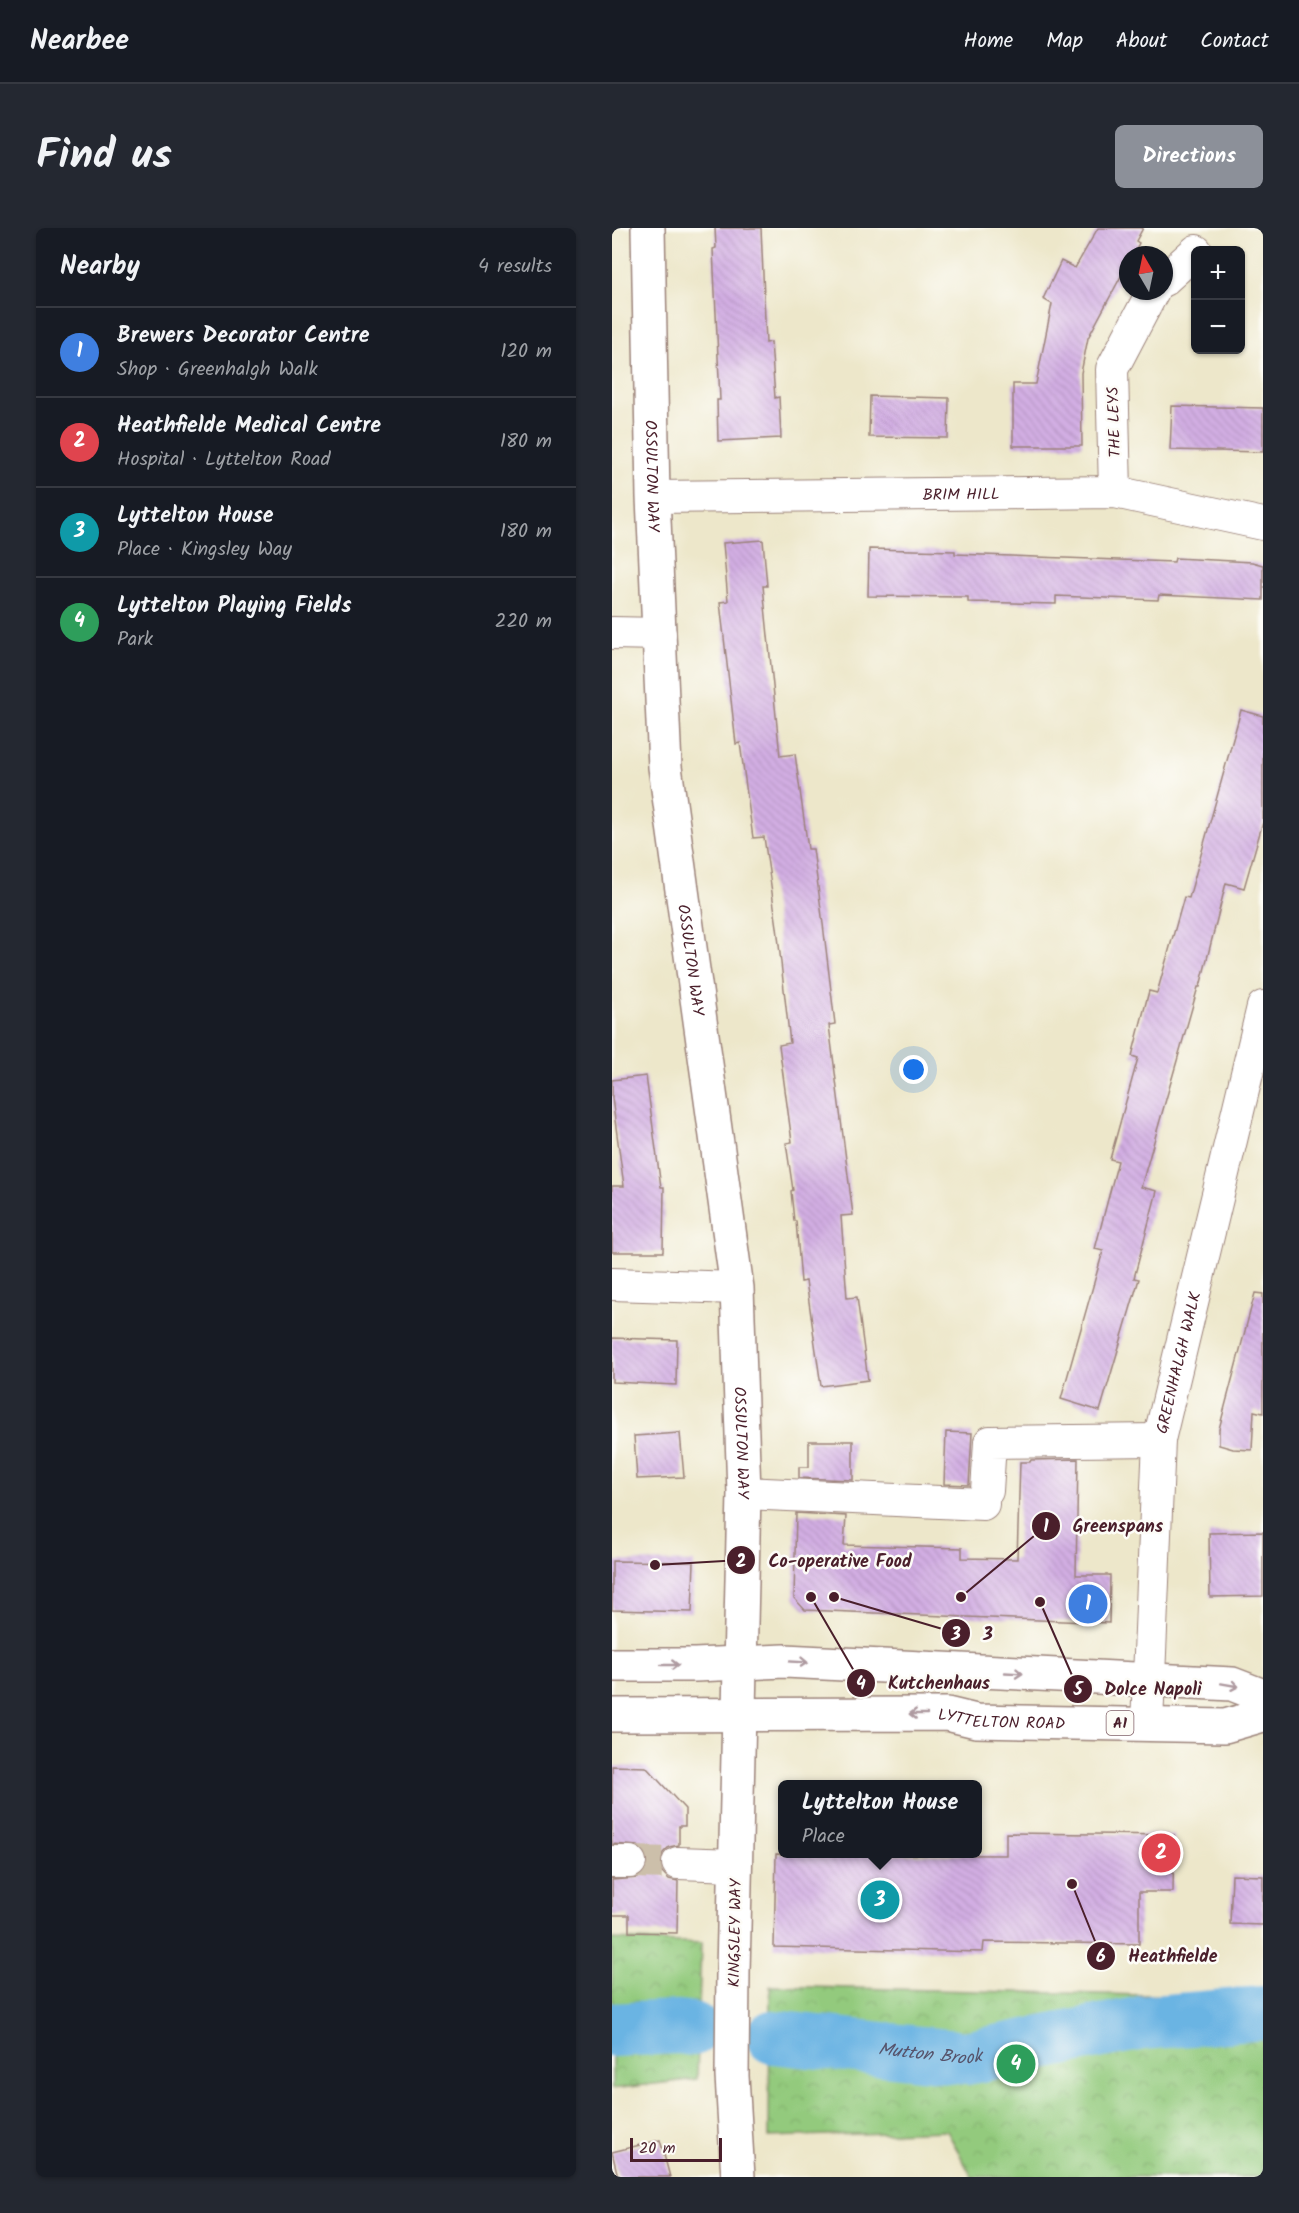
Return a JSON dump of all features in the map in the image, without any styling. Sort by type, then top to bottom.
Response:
[{"type":"main road","name":"OSSULTON WAY","points":[[648,228],[653,497],[665,767],[737,1288],[744,1493],[740,1689]]},
{"type":"main road","name":"A1","points":[[612,1715],[740,1689],[785,1661],[1232,1684],[1263,1696]]},
{"type":"main road","name":"A1","points":[[612,1665],[740,1689]]},
{"type":"main road","name":"LYTTELTON ROAD","points":[[740,1689],[947,1714],[976,1720],[1225,1726],[1263,1715]]},
{"type":"main road","name":"KINGSLEY WAY","points":[[738,2177],[732,2076],[740,1689]]},
{"type":"street","points":[[1173,272],[1191,255]]},
{"type":"street","name":"THE LEYS","points":[[1115,492],[1112,369],[1148,300]]},
{"type":"street","name":"BRIM HILL","points":[[653,497],[1115,492],[1263,524]]},
{"type":"street","points":[[612,633],[660,634]]},
{"type":"street","name":"GREENHALGH WALK","points":[[1147,1724],[1159,1440],[1263,1007]]},
{"type":"street","points":[[612,1284],[737,1288]]},
{"type":"street","points":[[744,1493],[985,1497],[990,1442],[1159,1440]]},
{"type":"street","points":[[678,1863],[735,1864]]},
{"type":"green space","points":[[612,1939],[701,1943],[697,2079],[612,2089]]},
{"type":"green space","points":[[770,1986],[1263,1998],[1263,2177],[972,2177],[947,2131],[769,2137]]},
{"type":"building","points":[[715,228],[761,228],[766,343],[771,342],[775,398],[779,397],[781,438],[718,441],[717,400],[720,400],[713,249],[716,248]]},
{"type":"building","points":[[1098,228],[1143,228],[1136,241],[1139,243],[1138,246],[1119,246],[1119,280],[1088,338],[1081,373],[1082,446],[1013,446],[1013,384],[1036,384],[1052,304],[1043,299],[1061,261],[1075,268]]},
{"type":"building","points":[[870,396],[949,398],[948,438],[869,437]]},
{"type":"building","points":[[1172,406],[1263,408],[1263,452],[1170,450]]},
{"type":"building","points":[[763,540],[767,586],[763,586],[780,756],[795,754],[808,849],[813,849],[823,924],[835,1024],[829,1025],[853,1215],[841,1216],[847,1298],[857,1297],[868,1380],[821,1386],[806,1281],[801,1282],[791,1191],[793,1190],[786,1143],[792,1142],[779,1045],[790,1043],[777,927],[764,837],[753,838],[740,743],[736,744],[720,602],[728,601],[723,543]]},
{"type":"building","points":[[869,549],[1174,562],[1175,558],[1252,562],[1263,565],[1263,600],[1159,595],[1158,600],[1056,596],[1056,604],[968,602],[968,597],[868,596]]},
{"type":"building","points":[[1241,710],[1263,716],[1263,822],[1244,888],[1226,883],[1200,987],[1198,987],[1141,1187],[1157,1191],[1134,1278],[1139,1279],[1100,1411],[1061,1399],[1103,1251],[1095,1249],[1118,1161],[1110,1159],[1138,1058],[1132,1056],[1149,991],[1157,993],[1184,897],[1189,898]]},
{"type":"building","points":[[646,1076],[661,1187],[664,1187],[663,1252],[612,1252],[612,1186],[624,1186],[612,1098],[612,1080]]},
{"type":"building","points":[[1255,1293],[1263,1294],[1263,1413],[1254,1411],[1252,1450],[1233,1449],[1219,1445],[1219,1429]]},
{"type":"building","points":[[612,1338],[677,1340],[676,1385],[612,1382]]},
{"type":"building","points":[[946,1432],[972,1433],[969,1485],[944,1484]]},
{"type":"building","points":[[680,1433],[684,1477],[637,1479],[634,1436]]},
{"type":"building","points":[[809,1441],[853,1441],[853,1480],[799,1478],[799,1467],[809,1467]]},
{"type":"building","points":[[1078,1459],[1076,1575],[1110,1575],[1109,1623],[805,1610],[794,1598],[796,1513],[846,1516],[844,1545],[962,1548],[962,1558],[1017,1559],[1020,1462]]},
{"type":"building","points":[[1263,1532],[1263,1596],[1210,1597],[1209,1533]]},
{"type":"building","points":[[612,1561],[694,1562],[692,1612],[612,1610]]},
{"type":"building","points":[[612,1766],[646,1767],[685,1809],[685,1826],[679,1826],[679,1845],[669,1847],[663,1853],[660,1862],[662,1872],[669,1879],[678,1881],[677,1933],[629,1932],[629,1915],[612,1915],[612,1880],[638,1878],[645,1871],[648,1863],[645,1853],[638,1846],[612,1844]]},
{"type":"building","points":[[1006,1833],[1174,1835],[1173,1892],[1139,1892],[1139,1944],[984,1942],[983,1952],[774,1947],[776,1854],[778,1858],[982,1858],[982,1855],[1006,1855]]},
{"type":"building","points":[[1232,1875],[1263,1876],[1263,1925],[1230,1924]]},
{"type":"building","points":[[660,2140],[670,2177],[618,2177],[612,2152]]},
{"type":"waterway","name":"Mutton Brook","points":[[773,2037],[966,2058],[1142,2023],[1263,2013]]},
{"type":"waterway","name":"Mutton Brook","points":[[612,2030],[678,2027],[693,2029]]},
{"type":"tunnel","points":[[630,1862],[678,1863]]},
{"type":"place","name":"Co-operative Food","points":[[655,1565]]},
{"type":"place","name":"Kutchenhaus","points":[[811,1597]]},
{"type":"place","name":"3","points":[[834,1597]]},
{"type":"place","name":"Greenspans","points":[[961,1597]]},
{"type":"place","name":"Dolce Napoli","points":[[1040,1602]]},
{"type":"place","name":"Brewers Decorator Centre","points":[[1088,1604]]},
{"type":"place","name":"Heathfielde Medical Centre","points":[[1161,1853]]},
{"type":"place","name":"Heathfielde","points":[[1072,1884]]},
{"type":"place","name":"Lyttelton House","points":[[880,1900]]},
{"type":"place","name":"Lyttelton Playing Fields","points":[[1016,2064]]}]
